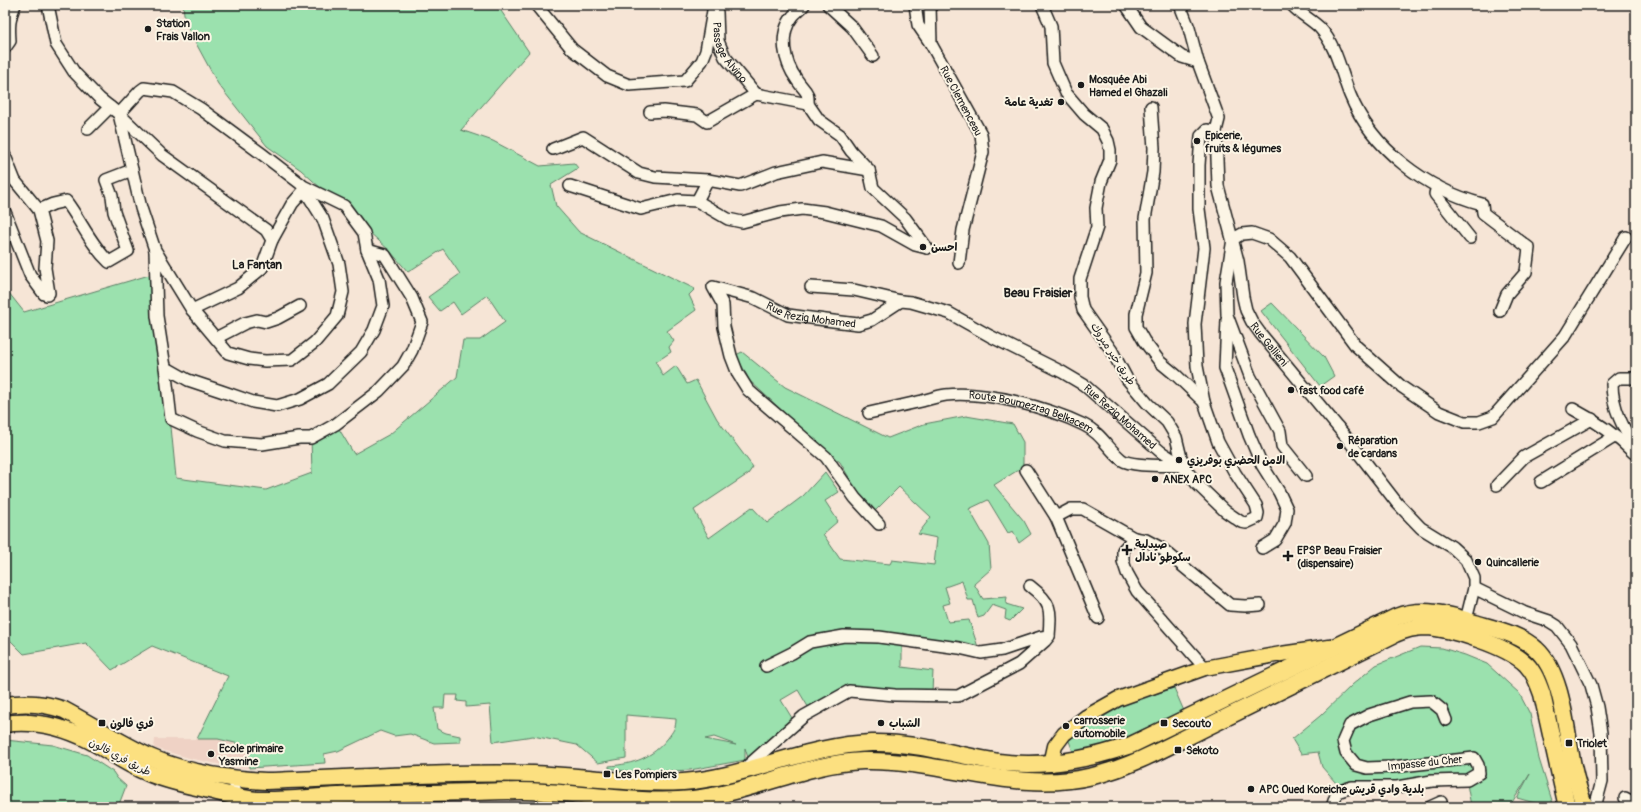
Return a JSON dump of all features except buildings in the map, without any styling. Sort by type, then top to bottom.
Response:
[{"type":"highway","points":[[5,705],[37,704],[53,706],[64,710],[150,757],[185,768],[242,779],[266,781],[494,774],[671,782],[700,780],[844,746],[874,743],[904,745],[1000,762],[1051,764],[1096,757],[1131,745],[1396,617],[1411,612],[1435,612],[1466,620],[1512,635],[1536,649],[1548,664],[1558,688],[1574,768],[1585,807]]},
{"type":"highway","name":"طريق فري فالون","points":[[5,724],[28,722],[60,729],[87,739],[143,771],[164,779],[246,802],[369,795],[518,791],[683,800],[717,795],[814,769],[866,761],[907,762],[959,772],[1029,782],[1055,782],[1079,779],[1103,773],[1140,759],[1395,634],[1409,629],[1424,627],[1452,632],[1488,644],[1510,653],[1530,668],[1542,694],[1567,807]]},
{"type":"highway","points":[[246,802],[257,795],[257,790],[260,784],[266,781]]},
{"type":"main road","points":[[1051,764],[1055,746],[1064,734],[1086,716],[1118,699],[1205,668],[1281,654],[1336,646]]},
{"type":"street","points":[[5,48],[10,41],[8,25],[15,5]]},
{"type":"street","points":[[48,5],[56,44],[74,72],[100,99],[119,114],[162,155],[266,230],[272,240]]},
{"type":"street","points":[[536,5],[572,49],[607,76],[629,85],[685,81],[702,61],[706,52],[716,5]]},
{"type":"street","name":"Passage Alvino","points":[[716,5],[718,41],[725,56],[756,94]]},
{"type":"street","points":[[570,186],[641,209],[678,200],[697,201],[728,219],[742,222],[780,212],[802,209],[825,212],[862,220],[881,226],[915,244],[927,248],[905,218],[873,188],[869,170],[851,151],[840,135],[819,120],[808,104],[809,95],[797,81],[789,65],[784,48],[784,33],[792,16],[804,5]]},
{"type":"street","points":[[828,5],[852,27],[873,56]]},
{"type":"street","name":"Rue Clemenceau","points":[[915,5],[918,25],[931,44],[981,134],[983,152],[963,230],[959,263]]},
{"type":"street","points":[[930,5],[931,44]]},
{"type":"street","name":"طريق خير مبروك","points":[[1042,5],[1051,26],[1053,63],[1066,93],[1084,114],[1102,129],[1108,141],[1110,150],[1110,160],[1101,182],[1096,208],[1097,227],[1080,279],[1080,297],[1083,310],[1112,351],[1127,379],[1148,404],[1167,422],[1176,437],[1182,466],[1197,484],[1225,511],[1241,522],[1246,523],[1257,518],[1258,513],[1256,505],[1235,473],[1218,442],[1204,402],[1196,366],[1195,324],[1204,248],[1199,209],[1199,165],[1202,135],[1207,130],[1216,131]]},
{"type":"street","points":[[1126,5],[1141,27],[1182,57],[1198,62]]},
{"type":"street","name":"Rue Gallieni","points":[[1180,5],[1190,28],[1198,62],[1219,119],[1216,131],[1218,186],[1238,261],[1246,310],[1252,322],[1346,436],[1397,503],[1422,528],[1452,547],[1466,560],[1474,578],[1474,588],[1466,620]]},
{"type":"street","points":[[1292,5],[1321,29],[1336,54],[1349,94],[1360,117],[1376,138],[1398,160],[1437,186],[1466,200],[1482,204],[1483,213],[1529,248],[1526,272],[1507,294],[1500,311]]},
{"type":"street","points":[[119,114],[144,88],[173,92],[201,109],[262,154],[304,188],[344,206],[364,233],[367,250],[379,279],[383,306],[374,330],[361,352],[328,384],[300,399],[277,406],[253,402],[188,380],[165,367]]},
{"type":"street","points":[[650,112],[664,111],[697,114],[707,122],[756,94],[808,104]]},
{"type":"street","points":[[88,129],[110,107]]},
{"type":"street","points":[[1151,107],[1154,148],[1153,172],[1145,219],[1146,273],[1136,314],[1136,327],[1144,341],[1160,362],[1178,376],[1204,402]]},
{"type":"street","points":[[119,114],[141,208],[155,250],[192,310],[228,352],[265,361],[292,360],[315,342],[337,316],[343,292],[339,264],[323,218],[304,188]]},
{"type":"street","points":[[553,149],[583,137],[639,173],[655,178],[708,180],[740,186],[776,172],[822,162],[869,170]]},
{"type":"street","points":[[5,156],[15,180]]},
{"type":"street","points":[[38,210],[66,201],[77,216],[100,255],[108,262],[128,251],[114,212],[112,196],[106,180],[132,170]]},
{"type":"street","points":[[5,172],[15,180],[38,210],[47,241],[45,268],[49,293],[47,295],[30,275],[5,212]]},
{"type":"street","points":[[697,201],[708,180]]},
{"type":"street","points":[[1437,186],[1435,194],[1470,238]]},
{"type":"street","points":[[192,310],[238,288],[262,268],[272,240],[292,204],[304,188]]},
{"type":"street","points":[[1262,548],[1275,540],[1285,523],[1287,509],[1279,492],[1262,465],[1249,435],[1225,368],[1228,315],[1226,282],[1233,239],[1242,234],[1252,233],[1269,239],[1290,257],[1356,346],[1402,387],[1439,412],[1464,422],[1479,422],[1493,417],[1565,336],[1626,237]]},
{"type":"street","points":[[155,250],[157,316],[171,419],[197,431],[225,441],[262,444],[299,438],[311,438],[330,427],[378,391],[403,366],[412,350],[422,322],[412,298],[385,255],[367,250]]},
{"type":"street","points":[[811,287],[854,290],[901,301]]},
{"type":"street","name":"Rue Rezig Mohamed","points":[[879,524],[855,498],[826,457],[748,390],[738,374],[731,356],[724,327],[723,305],[712,288],[719,288],[754,298],[788,315],[858,324],[872,320],[901,301],[911,302],[949,313],[1084,385],[1162,452],[1182,466]]},
{"type":"street","points":[[216,338],[245,323],[256,320],[266,322],[278,318],[300,306]]},
{"type":"street","points":[[1228,315],[1250,376],[1280,431],[1282,446],[1306,476]]},
{"type":"street","points":[[1636,378],[1619,378],[1612,384],[1612,393],[1622,426],[1636,450]]},
{"type":"street","name":"Route Boumezrag Belkacem","points":[[869,413],[946,395],[977,395],[1008,399],[1057,414],[1085,425],[1099,434],[1123,460],[1138,465],[1182,466]]},
{"type":"street","points":[[1573,409],[1592,419],[1636,455]]},
{"type":"street","points":[[1497,485],[1524,457],[1592,419]]},
{"type":"street","points":[[1541,482],[1614,437]]},
{"type":"street","points":[[1026,470],[1056,517],[1098,618]]},
{"type":"street","points":[[1056,517],[1071,509],[1083,509],[1134,538],[1146,540],[1161,548],[1230,605],[1260,605]]},
{"type":"street","points":[[1134,538],[1123,550],[1123,561],[1127,573],[1138,590],[1205,668]]},
{"type":"street","points":[[742,770],[804,716],[849,691],[895,695],[958,696],[1019,664],[1045,641],[1048,636],[1050,607],[1042,595],[1030,586]]},
{"type":"street","points":[[1474,588],[1524,613],[1548,621],[1557,626],[1571,644],[1591,685],[1597,707],[1601,733],[1602,785],[1595,807]]},
{"type":"street","points":[[766,666],[810,642],[844,636],[879,637],[959,648],[982,653],[1002,650],[1048,636]]},
{"type":"street","name":"Impasse du Cher","points":[[1332,807],[1337,792],[1352,788],[1397,786],[1432,781],[1467,780],[1479,774],[1478,765],[1474,758],[1392,767],[1367,768],[1356,765],[1346,753],[1343,741],[1350,725],[1369,715],[1410,702],[1431,701],[1442,710],[1446,720]]},
{"type":"street","points":[[242,779],[246,802]]},
{"type":"street","points":[[1625,798],[1636,804]]},
{"type":"street","points":[[1430,807],[1441,802]]},
{"type":"shaded area","name":"Ecole primaire Yasmine","points":[[155,739],[218,739],[248,746],[249,768],[233,767],[193,759],[154,748]]},
{"type":"green space","points":[[183,5],[497,5],[529,52],[461,130],[493,141],[540,166],[574,163],[578,168],[551,185],[556,206],[579,232],[695,289],[689,295],[696,310],[667,331],[674,341],[669,347],[671,352],[656,362],[663,376],[676,366],[687,384],[696,380],[717,419],[753,467],[748,474],[694,510],[709,538],[752,507],[767,523],[803,496],[825,472],[839,492],[825,501],[838,521],[823,534],[840,559],[890,564],[892,560],[934,565],[937,538],[918,534],[931,517],[899,487],[873,513],[862,500],[840,462],[829,454],[750,381],[736,355],[742,352],[785,387],[888,438],[924,424],[966,416],[1013,424],[1023,442],[1023,467],[994,485],[1024,521],[1031,534],[1019,543],[1013,531],[1008,533],[988,500],[969,509],[989,544],[991,569],[974,584],[983,599],[1007,597],[1006,604],[1022,609],[1010,621],[1005,619],[1006,610],[992,605],[984,616],[978,618],[973,600],[968,600],[962,581],[945,587],[950,603],[943,605],[948,622],[969,620],[978,647],[957,645],[902,633],[902,667],[933,671],[932,692],[844,694],[810,710],[798,690],[781,700],[795,723],[768,739],[756,757],[749,761],[745,748],[745,760],[690,770],[649,772],[649,767],[640,771],[630,771],[609,768],[609,766],[634,762],[656,751],[673,731],[676,719],[626,715],[626,758],[598,763],[577,745],[533,736],[493,742],[490,705],[466,707],[466,702],[457,701],[458,695],[445,695],[444,708],[434,708],[437,729],[446,733],[460,736],[460,742],[434,743],[410,734],[394,736],[380,731],[338,751],[324,754],[325,763],[249,768],[248,746],[218,739],[197,739],[228,676],[152,646],[112,670],[86,643],[24,654],[8,638],[5,631],[5,288],[24,312],[156,273],[176,478],[266,490],[312,473],[311,438],[336,424],[354,454],[390,434],[457,377],[463,340],[480,340],[505,322],[487,295],[461,314],[453,302],[440,311],[428,297],[460,274],[443,249],[408,272],[390,251],[301,170],[267,146],[218,84],[185,23]],"holes":[[[714,737],[736,745],[705,739]]]},
{"type":"green space","points":[[1272,303],[1324,357],[1334,376],[1320,386],[1261,311]]},
{"type":"green space","points":[[1420,647],[1442,648],[1487,664],[1519,693],[1530,714],[1539,759],[1554,807],[1517,798],[1530,774],[1509,807],[1474,807],[1471,806],[1467,784],[1412,790],[1342,790],[1322,767],[1318,752],[1301,754],[1292,739],[1320,716],[1352,685],[1376,665]]},
{"type":"green space","points":[[1174,688],[1184,711],[1113,743],[1074,754],[1067,736],[1113,707]]},
{"type":"green space","points":[[5,740],[53,745],[87,755],[113,772],[126,786],[118,807],[11,807],[5,804]]},
{"type":"place","name":"Station Frais Vallon","points":[[148,29]]},
{"type":"place","name":"Mosquée Abi Hamed el Ghazali","points":[[1081,85]]},
{"type":"place","name":"تغدية عامة","points":[[1061,102]]},
{"type":"place","name":"Epicerie, fruits & légumes","points":[[1197,141]]},
{"type":"place","name":"احسن","points":[[923,247]]},
{"type":"place","name":"fast food café","points":[[1291,390]]},
{"type":"place","name":"Réparation de cardans","points":[[1340,446]]},
{"type":"place","name":"الامن الحضري بوفريزي","points":[[1179,460]]},
{"type":"place","name":"ANEX APC","points":[[1155,479]]},
{"type":"place","name":"صيدلية سكوطو نادال","points":[[1127,550]]},
{"type":"place","name":"EPSP Beau Fraisier (dispensaire)","points":[[1288,556]]},
{"type":"place","name":"Quincallerie","points":[[1478,562]]},
{"type":"place","name":"فري فالون","points":[[102,723]]},
{"type":"place","name":"الشباب","points":[[881,723]]},
{"type":"place","name":"Secouto","points":[[1164,723]]},
{"type":"place","name":"carrosserie automobile","points":[[1066,726]]},
{"type":"place","name":"Triolet","points":[[1569,743]]},
{"type":"place","name":"Sekoto","points":[[1178,750]]},
{"type":"place","name":"Ecole primaire Yasmine","points":[[211,754]]},
{"type":"place","name":"Les Pompiers","points":[[607,774]]},
{"type":"place","name":"APC Oued Koreiche بلدية وادي قريش","points":[[1251,789]]},
{"type":"district","name":"La Fantan","points":[[257,265]]},
{"type":"district","name":"Beau Fraisier","points":[[1038,293]]}]
